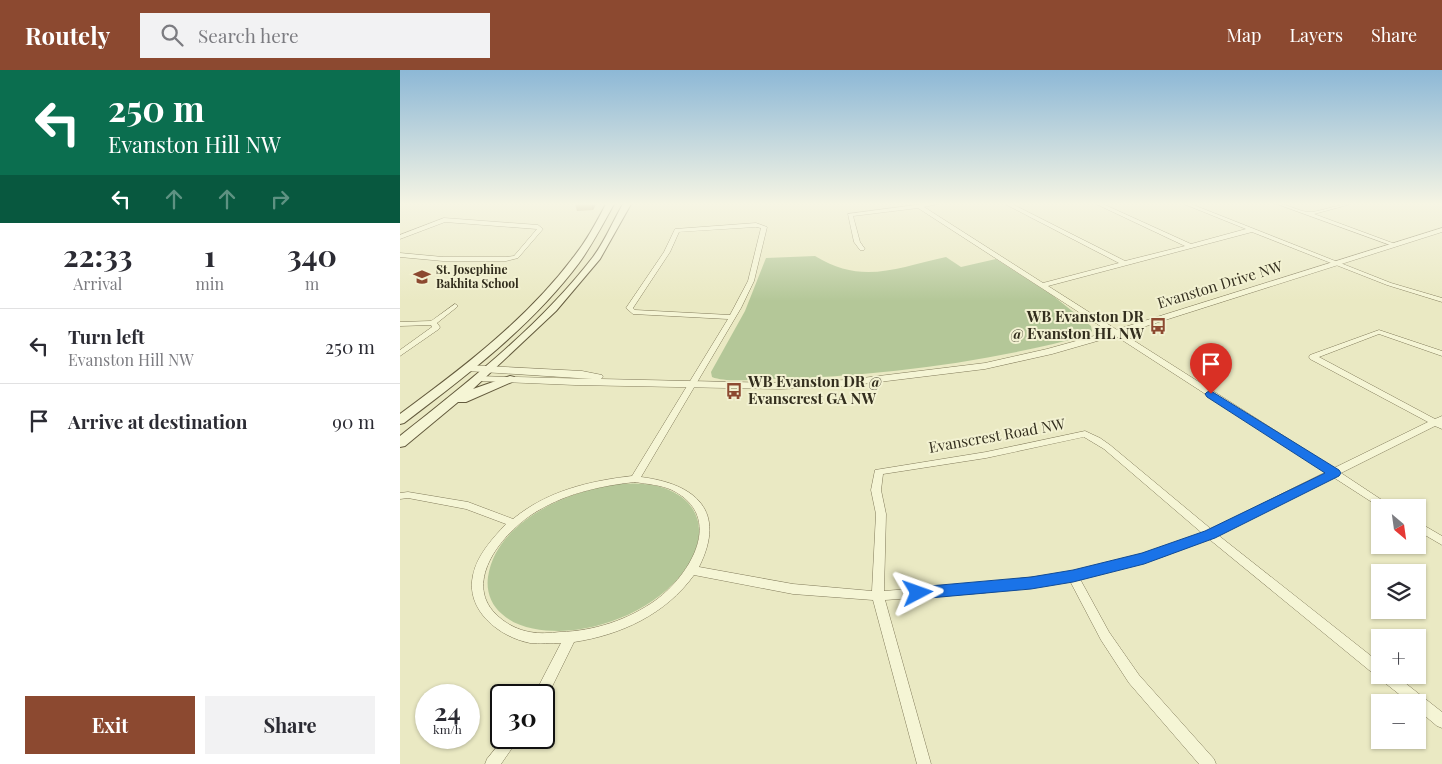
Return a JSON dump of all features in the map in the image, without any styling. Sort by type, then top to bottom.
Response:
[{"type":"main road","points":[[400,443],[446,407],[534,311],[592,236]]},
{"type":"main road","points":[[400,420],[447,386],[479,371],[523,339],[572,289],[597,257],[610,236]]},
{"type":"main road","points":[[446,407],[510,379]]},
{"type":"street","points":[[400,255],[443,259],[506,259],[516,257],[534,236]]},
{"type":"street","points":[[673,236],[653,273],[629,308],[633,312],[733,317]]},
{"type":"street","points":[[634,479],[733,317],[751,281],[762,236]]},
{"type":"street","points":[[856,236],[862,249]]},
{"type":"street","points":[[967,236],[1375,499]]},
{"type":"street","points":[[1071,236],[1124,264]]},
{"type":"street","points":[[1169,236],[1190,246]]},
{"type":"street","points":[[1043,285],[1227,236]]},
{"type":"street","points":[[1267,236],[1388,284],[1442,300]]},
{"type":"street","points":[[1371,236],[1395,245]]},
{"type":"street","name":"Evanston Drive NW","points":[[479,371],[510,379],[780,386],[846,383],[986,366],[1049,352],[1115,333],[1422,236]]},
{"type":"street","points":[[400,324],[433,323],[455,306]]},
{"type":"street","points":[[400,354],[436,327],[433,323]]},
{"type":"street","points":[[1440,422],[1313,357],[1379,332],[1442,354]]},
{"type":"street","name":"Evanston Drive NW","points":[[479,371],[582,374],[616,382]]},
{"type":"street","points":[[692,570],[793,590],[878,596],[983,588],[1073,576],[1158,554],[1210,534],[1440,422]]},
{"type":"street","name":"Evanscrest Road NW","points":[[878,596],[881,514],[876,490],[878,472],[986,455],[1085,434],[1097,440],[1210,534]]},
{"type":"street","points":[[634,479],[658,482],[677,488],[692,499],[702,513],[706,530],[703,550],[692,570],[671,593],[642,614],[607,629],[570,638],[528,637],[497,625],[480,603],[478,577],[490,549],[514,523],[541,504],[572,490],[604,482],[634,479]]},
{"type":"street","points":[[400,496],[408,494],[468,506],[514,523]]},
{"type":"street","points":[[1426,531],[1442,541]]},
{"type":"street","points":[[1210,534],[1371,664]]},
{"type":"street","points":[[1073,576],[1105,636],[1134,679],[1209,764]]},
{"type":"street","points":[[878,596],[924,764]]},
{"type":"street","points":[[547,684],[570,638]]},
{"type":"street","points":[[1396,684],[1442,721]]},
{"type":"street","points":[[492,764],[504,749]]},
{"type":"green space","points":[[815,256],[832,265],[864,272],[879,272],[946,257],[961,267],[996,259],[1052,295],[1091,326],[1092,331],[1088,335],[1010,353],[892,371],[852,375],[733,380],[712,377],[711,372],[745,311],[766,258]]},
{"type":"green space","points":[[619,484],[653,485],[677,494],[687,502],[698,522],[699,534],[697,546],[685,570],[660,595],[645,606],[612,621],[594,626],[559,631],[529,628],[515,623],[502,614],[492,602],[488,577],[494,557],[505,540],[520,525],[558,501],[599,487]]},
{"type":"place","name":"St. Josephine Bakhita School","points":[[422,277]]},
{"type":"place","name":"WB Evanston DR @ Evanston HL NW","points":[[1158,326]]},
{"type":"place","name":"WB Evanston DR @ Evanscrest GA NW","points":[[734,391]]},
{"type":"route","points":[[918,593],[1031,583],[1073,576],[1158,554],[1210,534],[1334,473],[1211,394]]}]
